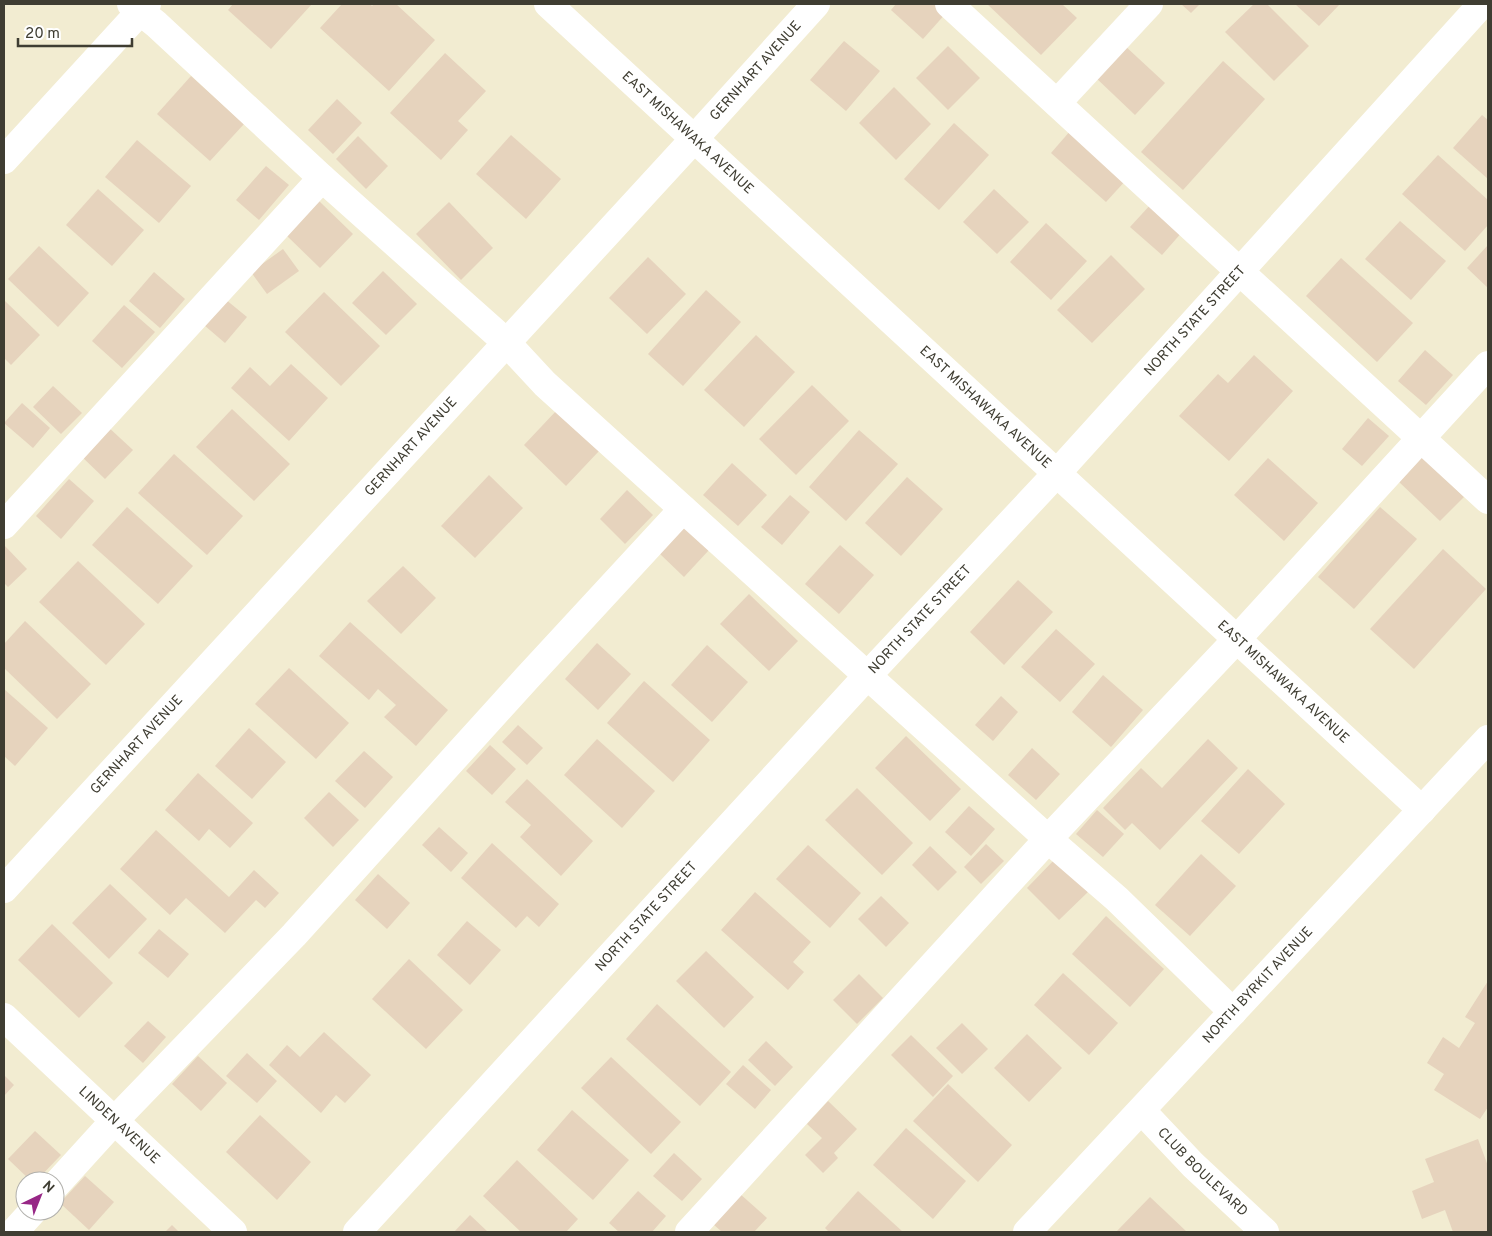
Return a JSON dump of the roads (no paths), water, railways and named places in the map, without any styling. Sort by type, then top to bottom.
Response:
[{"type":"street","name":"EAST MISHAWAKA AVENUE","points":[[548,4],[1422,810]]},
{"type":"street","name":"GERNHART AVENUE","points":[[4,888],[816,4]]},
{"type":"street","points":[[949,4],[1488,500]]},
{"type":"street","points":[[1057,103],[1149,4]]},
{"type":"street","name":"NORTH STATE STREET","points":[[357,1232],[868,675],[1058,473],[1482,4]]},
{"type":"street","points":[[4,160],[139,6],[322,178],[506,342],[546,384],[1048,839],[1117,899],[1233,1012]]},
{"type":"street","points":[[4,525],[322,178]]},
{"type":"street","points":[[689,1232],[1048,839],[1238,639],[1488,365]]},
{"type":"street","points":[[65,1175],[115,1120],[294,935],[519,686],[683,509]]},
{"type":"street","name":"NORTH BYRKIT AVENUE","points":[[1027,1232],[1488,739]]},
{"type":"street","name":"LINDEN AVENUE","points":[[4,1017],[233,1232]]},
{"type":"street","name":"CLUB BOULEVARD","points":[[1142,1111],[1193,1165],[1264,1232]]},
{"type":"street","points":[[14,1232],[24,1221]]}]
